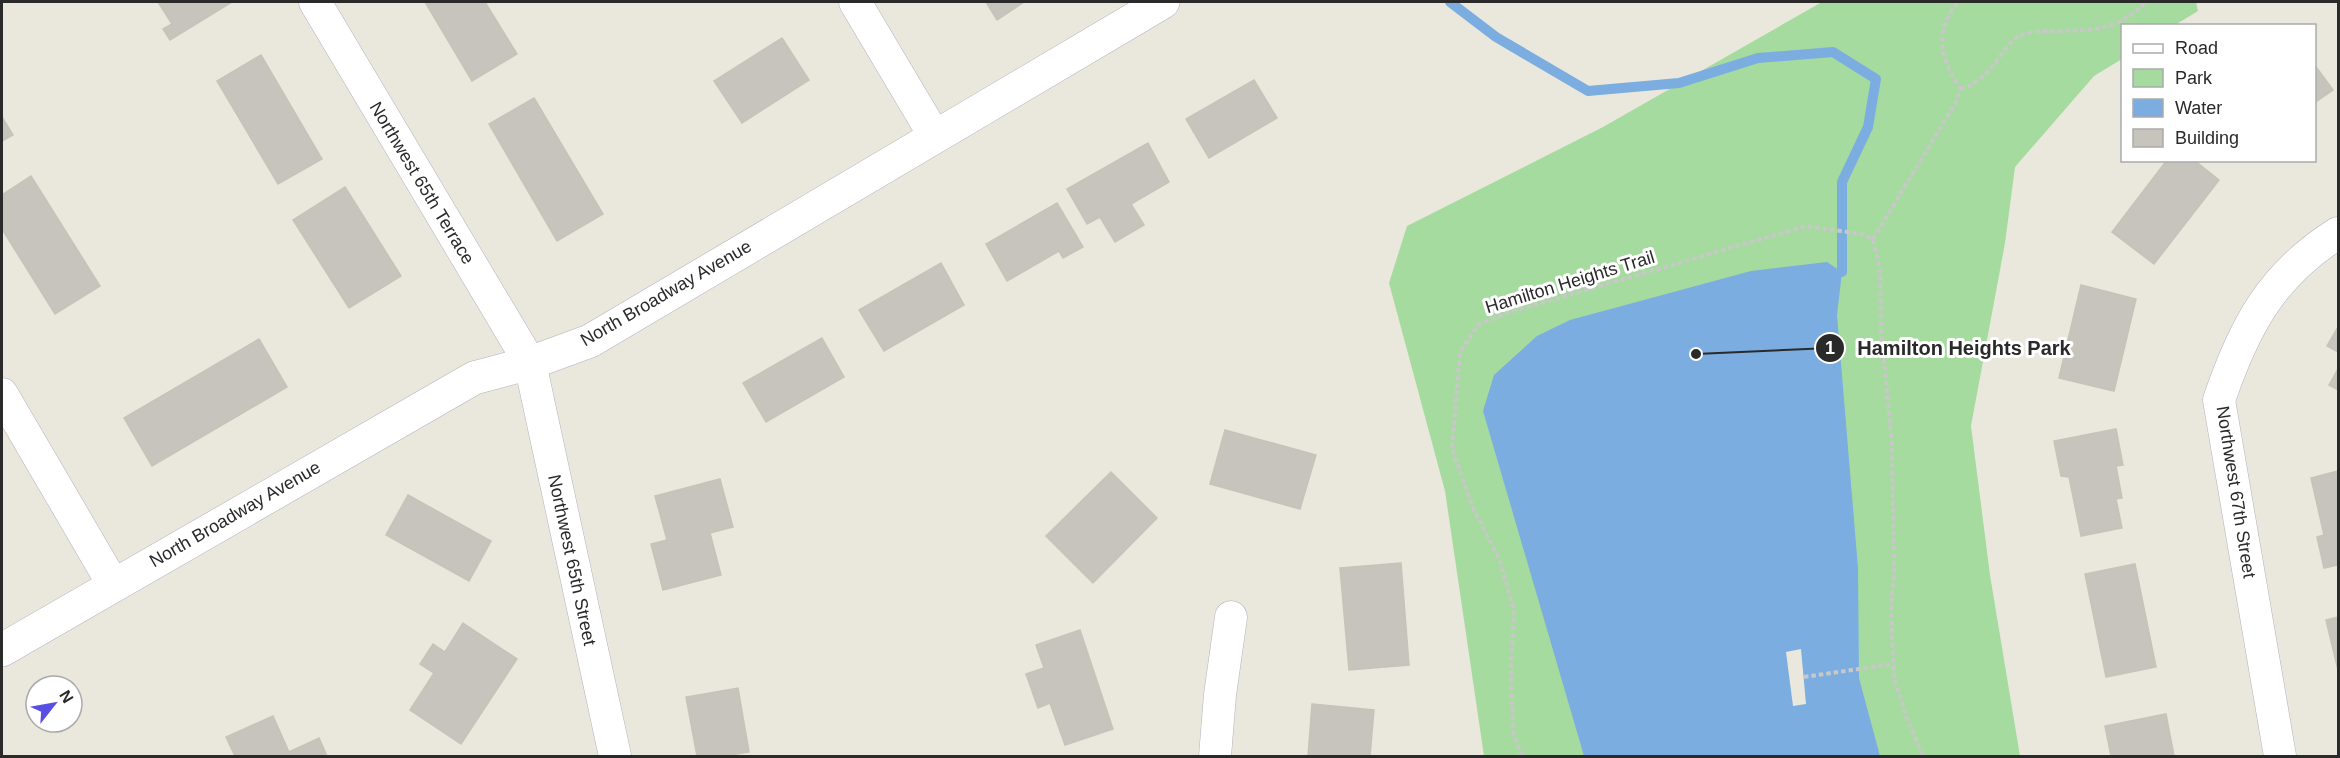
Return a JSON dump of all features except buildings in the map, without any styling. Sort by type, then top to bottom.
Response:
[{"type":"street","name":"Northwest 65th Terrace","points":[[315,2],[530,363]]},
{"type":"street","points":[[855,2],[934,135]]},
{"type":"street","name":"North Broadway Avenue","points":[[2,650],[474,378],[530,363],[590,340],[1163,2]]},
{"type":"street","name":"Northwest 67th Street","points":[[2280,756],[2219,400],[2235,353],[2259,309],[2291,269],[2309,252],[2338,233]]},
{"type":"street","name":"Northwest 65th Street","points":[[530,363],[610,755]]},
{"type":"street","points":[[2,394],[113,584]]},
{"type":"street","points":[[1215,756],[1220,695],[1231,617]]},
{"type":"path","points":[[1958,2],[1946,17],[1943,52],[1947,69],[1960,89]]},
{"type":"path","points":[[1960,89],[1972,86],[1991,69],[2019,36],[2039,31],[2108,27],[2129,18],[2146,2]]},
{"type":"path","points":[[1923,756],[1907,719],[1894,677],[1891,611],[1895,498],[1881,329],[1880,269],[1873,239],[1929,149],[1956,102],[1960,89]]},
{"type":"path","name":"Hamilton Heights Trail","points":[[1522,756],[1513,732],[1511,670],[1514,611],[1500,561],[1473,508],[1452,449],[1460,352],[1478,325],[1504,314],[1806,226],[1861,234],[1873,239]]},
{"type":"path","points":[[1804,676],[1893,664]]},
{"type":"green space","points":[[1822,2],[2196,2],[2198,11],[2177,24],[2121,24],[2121,60],[2094,76],[2015,167],[2005,243],[1971,426],[1990,575],[2020,756],[1484,756],[1445,491],[1389,283],[1407,226],[1603,127]]},
{"type":"water","points":[[1827,262],[1842,272],[1837,315],[1858,568],[1859,678],[1880,756],[1584,756],[1483,411],[1494,375],[1537,336],[1570,320],[1751,271]]},
{"type":"pier","points":[[1801,649],[1806,704],[1793,706],[1786,652]]},
{"type":"waterway","points":[[1450,2],[1496,37],[1588,91],[1679,83],[1758,58],[1833,52],[1876,79],[1868,127],[1842,182],[1842,272]]},
{"type":"place","name":"Hamilton Heights Park","points":[[1696,354]]}]
